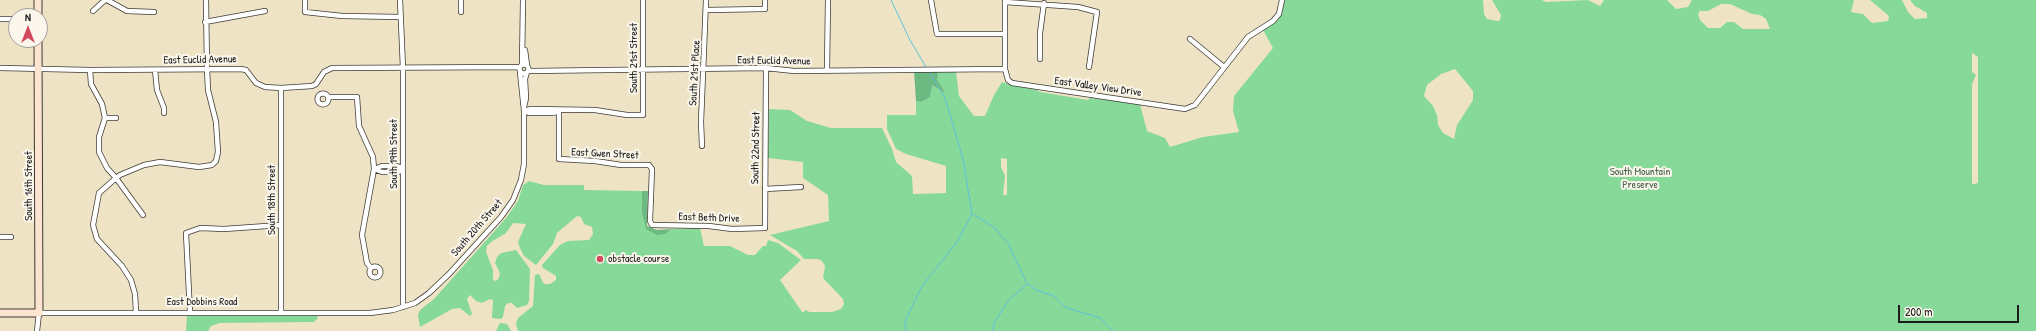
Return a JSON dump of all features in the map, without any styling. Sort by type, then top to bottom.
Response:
[{"type":"main road","name":"South 16th Street","points":[[38,48],[37,68],[40,102],[39,313]]},
{"type":"main road","name":"East Dobbins Road","points":[[0,313],[39,313]]},
{"type":"street","points":[[93,11],[106,0],[127,11],[154,12]]},
{"type":"street","points":[[136,312],[135,294],[131,280],[122,266],[97,239],[93,224],[99,193],[116,178],[130,170],[152,164],[178,163],[199,167],[212,165],[216,161],[218,152],[216,122],[208,90],[205,22],[206,0]]},
{"type":"street","points":[[305,0],[306,12],[342,16],[400,17]]},
{"type":"street","name":"South 19th Street","points":[[400,0],[403,68],[403,308]]},
{"type":"street","points":[[461,0],[462,12]]},
{"type":"street","name":"South 20th Street","points":[[403,308],[422,298],[438,284],[501,216],[513,200],[519,186],[523,168],[524,111],[526,98],[522,39],[523,0]]},
{"type":"street","name":"South 21st Street","points":[[559,111],[595,110],[634,116],[643,115],[643,0]]},
{"type":"street","name":"South 21st Place","points":[[702,146],[707,10],[706,0]]},
{"type":"street","points":[[707,10],[765,9],[765,0]]},
{"type":"street","points":[[828,0],[828,70]]},
{"type":"street","points":[[931,0],[937,34],[1005,34]]},
{"type":"street","points":[[1190,39],[1224,67],[1248,37],[1273,21],[1279,14],[1282,0]]},
{"type":"street","points":[[1005,69],[1005,1],[1044,3],[1078,7],[1097,12],[1089,67]]},
{"type":"street","points":[[1040,59],[1040,33],[1044,3]]},
{"type":"street","points":[[205,22],[265,11]]},
{"type":"street","name":"East Valley View Drive","points":[[1005,69],[1008,80],[1018,84],[1185,109],[1195,105],[1224,67]]},
{"type":"street","name":"East Euclid Avenue","points":[[0,68],[90,70],[246,70],[256,83],[265,87],[282,88],[312,86],[316,84],[324,72],[332,68],[643,70],[766,68],[786,71],[1005,69]]},
{"type":"street","name":"South 22nd Street","points":[[765,228],[766,68]]},
{"type":"street","points":[[90,70],[91,84],[102,104],[105,118],[99,137],[99,152],[107,168],[143,215]]},
{"type":"street","points":[[155,70],[157,90],[164,108],[164,113]]},
{"type":"street","name":"South 18th Street","points":[[281,312],[282,88]]},
{"type":"street","points":[[328,97],[357,97],[359,126],[372,152],[374,169],[362,229],[367,263],[371,268]]},
{"type":"street","points":[[524,111],[531,109],[559,111]]},
{"type":"street","name":"East Gwen Street","points":[[559,111],[559,159],[589,160],[621,165],[649,165],[652,168],[650,221],[652,225]]},
{"type":"street","points":[[105,118],[116,118]]},
{"type":"street","points":[[374,169],[382,172],[397,166],[403,169]]},
{"type":"street","points":[[765,189],[800,187]]},
{"type":"street","points":[[190,313],[186,233],[200,228],[224,229],[281,225]]},
{"type":"street","name":"East Beth Drive","points":[[652,225],[709,226],[732,229],[765,228]]},
{"type":"street","points":[[0,237],[11,238]]},
{"type":"street","name":"East Dobbins Road","points":[[39,313],[370,313],[403,308]]},
{"type":"street","name":"South 16th Street","points":[[37,331],[39,313]]},
{"type":"green space","name":"South Mountain Preserve","points":[[1284,0],[1483,0],[1484,14],[1487,19],[1498,21],[1500,20],[1501,15],[1492,0],[1542,0],[1546,2],[1588,0],[1600,6],[1604,0],[1667,0],[1676,9],[1688,7],[1692,0],[1854,0],[1851,12],[1863,14],[1872,23],[1888,21],[1889,16],[1870,0],[1902,0],[1908,12],[1915,19],[1927,18],[1927,13],[1915,6],[1910,0],[2036,0],[2036,331],[518,331],[516,323],[518,318],[533,306],[535,275],[539,274],[544,284],[550,284],[556,280],[556,276],[543,268],[542,265],[560,245],[568,241],[589,240],[593,234],[592,227],[584,224],[581,217],[577,216],[557,233],[553,244],[536,265],[524,256],[518,242],[526,224],[513,223],[506,233],[487,246],[486,252],[493,270],[493,280],[496,281],[499,278],[500,273],[495,263],[497,257],[501,253],[516,250],[530,269],[529,301],[527,305],[517,308],[512,303],[508,303],[505,306],[503,317],[501,319],[492,318],[493,300],[490,299],[482,303],[476,301],[470,295],[467,299],[472,314],[470,316],[460,308],[452,309],[420,327],[418,315],[420,310],[434,299],[506,218],[518,201],[523,185],[529,181],[544,185],[584,185],[584,190],[642,191],[642,214],[646,229],[666,234],[671,229],[700,228],[704,246],[730,246],[748,255],[755,255],[763,246],[766,246],[768,240],[778,243],[801,260],[780,280],[802,312],[805,310],[810,312],[832,312],[841,309],[844,304],[843,299],[823,278],[825,266],[822,261],[818,259],[804,259],[797,251],[770,235],[829,221],[828,195],[803,178],[803,162],[768,158],[769,109],[790,110],[807,121],[831,128],[882,128],[892,149],[896,162],[912,176],[913,194],[946,193],[946,166],[906,154],[896,149],[887,129],[887,115],[916,115],[916,101],[921,102],[932,85],[946,94],[934,71],[956,72],[959,96],[974,116],[985,116],[994,95],[1002,82],[1040,92],[1088,100],[1090,98],[1140,104],[1147,131],[1165,138],[1170,147],[1203,137],[1239,132],[1233,111],[1234,96],[1273,48],[1263,30],[1278,20],[1282,14]],"holes":[[[1721,4],[1730,4],[1752,14],[1760,15],[1766,19],[1770,29],[1743,29],[1734,22],[1727,22],[1720,28],[1708,28],[1700,20],[1698,14],[1700,11],[1708,11]],[[1972,53],[1978,57],[1978,183],[1974,184],[1972,184],[1972,84],[1976,75],[1972,72]],[[1455,69],[1473,91],[1473,100],[1457,125],[1454,139],[1443,133],[1438,125],[1437,115],[1433,106],[1424,96],[1427,85],[1441,74]],[[1001,158],[1007,159],[1007,195],[1003,195],[1005,176],[1001,167]]]},
{"type":"green space","points":[[914,71],[934,71],[938,74],[937,79],[946,94],[932,85],[930,97],[921,102],[916,101]]},
{"type":"green space","points":[[642,191],[648,191],[647,226],[657,230],[671,229],[666,234],[657,235],[646,229],[642,214]]},
{"type":"green space","points":[[318,315],[314,322],[220,323],[211,326],[208,331],[186,331],[187,316]]},
{"type":"green space","points":[[500,323],[507,324],[511,331],[496,331]]},
{"type":"waterway","points":[[891,0],[910,40],[926,67]]},
{"type":"waterway","points":[[906,331],[905,321],[922,286],[957,242],[972,214],[963,159],[945,98],[929,72]]},
{"type":"waterway","points":[[973,214],[995,228],[1009,245],[1027,284],[1008,301],[994,323],[993,331]]},
{"type":"waterway","points":[[1028,284],[1036,290],[1054,296],[1065,307],[1100,318],[1113,331]]},
{"type":"place","name":"obstacle course","points":[[600,259]]}]
